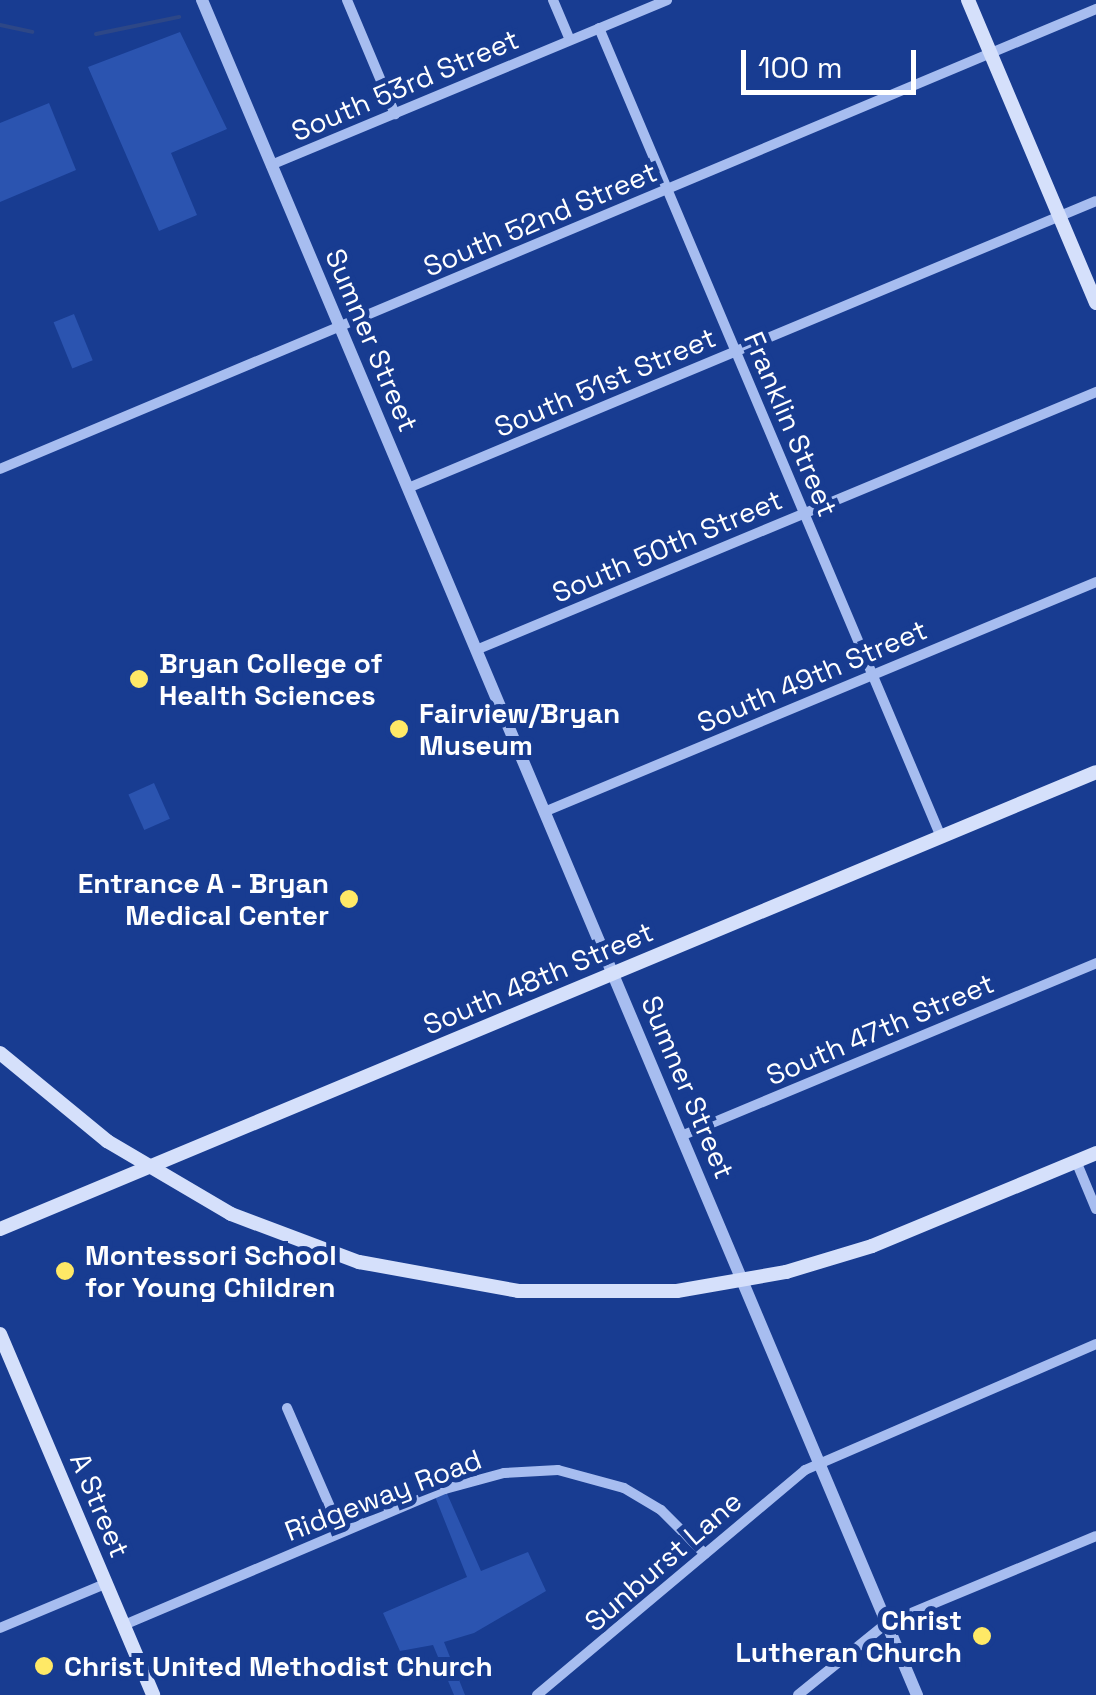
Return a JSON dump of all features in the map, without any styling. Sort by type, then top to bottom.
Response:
[{"type":"main road","points":[[968,0],[1096,302]]},
{"type":"main road","name":"South 48th Street","points":[[0,1230],[1096,772]]},
{"type":"main road","points":[[0,1053],[147,1168],[274,1232],[417,1276],[592,1295],[742,1281],[872,1246],[1096,1153]]},
{"type":"main road","name":"A Street","points":[[0,1334],[153,1695]]},
{"type":"street","name":"Sumner Street","points":[[202,0],[918,1695]]},
{"type":"street","points":[[347,0],[394,114]]},
{"type":"street","points":[[553,0],[570,40]]},
{"type":"street","name":"South 53rd Street","points":[[272,165],[668,0]]},
{"type":"street","name":"South 52nd Street","points":[[0,468],[1096,10]]},
{"type":"street","name":"Franklin Street","points":[[599,28],[941,837]]},
{"type":"street","name":"South 51st Street","points":[[408,488],[1096,201]]},
{"type":"street","name":"South 50th Street","points":[[476,650],[1096,392]]},
{"type":"street","name":"South 49th Street","points":[[544,812],[1096,582]]},
{"type":"street","name":"South 47th Street","points":[[682,1136],[1096,963]]},
{"type":"street","points":[[1076,1162],[1096,1209]]},
{"type":"street","name":"Sunburst Lane","points":[[537,1695],[819,1461],[1096,1344]]},
{"type":"street","points":[[287,1408],[342,1532]]},
{"type":"street","name":"Ridgeway Road","points":[[124,1626],[472,1480],[558,1470],[604,1480],[644,1498],[705,1554]]},
{"type":"street","points":[[798,1695],[887,1624],[1096,1536]]},
{"type":"street","points":[[0,1628],[106,1583]]},
{"type":"shaded area","points":[[180,32],[227,129],[171,153],[197,215],[159,231],[88,67]]},
{"type":"shaded area","points":[[49,103],[76,170],[0,202],[0,123]]},
{"type":"shaded area","points":[[74,314],[93,360],[72,369],[54,322]]},
{"type":"shaded area","points":[[154,783],[170,819],[144,830],[128,794]]},
{"type":"shaded area","points":[[445,1489],[481,1571],[528,1552],[546,1591],[474,1633],[444,1642],[465,1695],[454,1695],[433,1645],[400,1651],[383,1613],[467,1577],[434,1494]]},
{"type":"waterway","points":[[96,34],[179,17]]},
{"type":"waterway","points":[[0,25],[32,32]]},
{"type":"place","name":"Bryan College of Health Sciences","points":[[139,679]]},
{"type":"place","name":"Fairview/Bryan Museum","points":[[399,729]]},
{"type":"place","name":"Entrance A - Bryan Medical Center","points":[[349,899]]},
{"type":"place","name":"Montessori School for Young Children","points":[[65,1271]]},
{"type":"place","name":"Christ Lutheran Church","points":[[982,1636]]},
{"type":"place","name":"Christ United Methodist Church","points":[[44,1666]]}]
